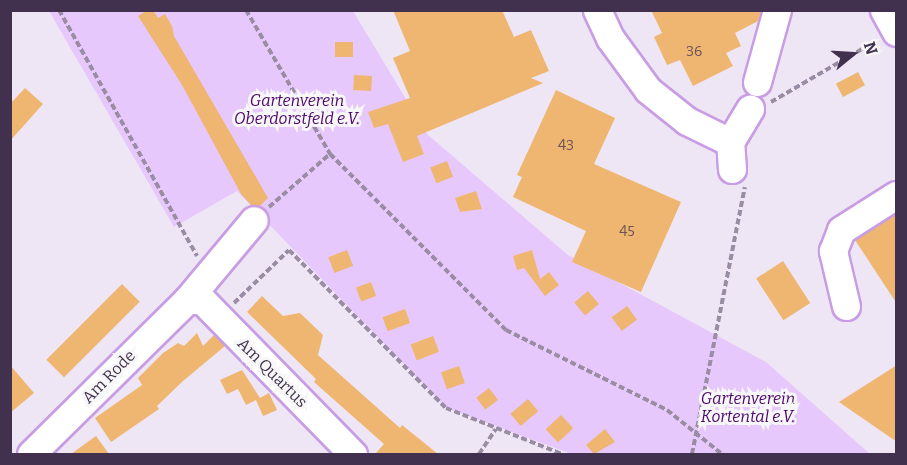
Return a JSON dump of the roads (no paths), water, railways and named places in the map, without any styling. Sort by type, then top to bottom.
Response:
[{"type":"street","points":[[597,10],[610,38],[648,90],[687,122],[730,142]]},
{"type":"street","points":[[757,82],[777,10]]},
{"type":"street","points":[[884,10],[887,37]]},
{"type":"street","points":[[739,175],[730,142],[750,109]]},
{"type":"street","points":[[846,306],[833,252],[841,230],[897,195]]},
{"type":"street","name":"Am Rode","points":[[31,454],[187,300],[210,269],[254,220]]},
{"type":"street","name":"Am Quartus","points":[[187,300],[202,300],[353,454]]},
{"type":"park label","name":"Gartenverein Oberdorstfeld e.V.","points":[[297,110]]},
{"type":"park label","name":"Gartenverein Kortental e.V.","points":[[748,408]]}]
